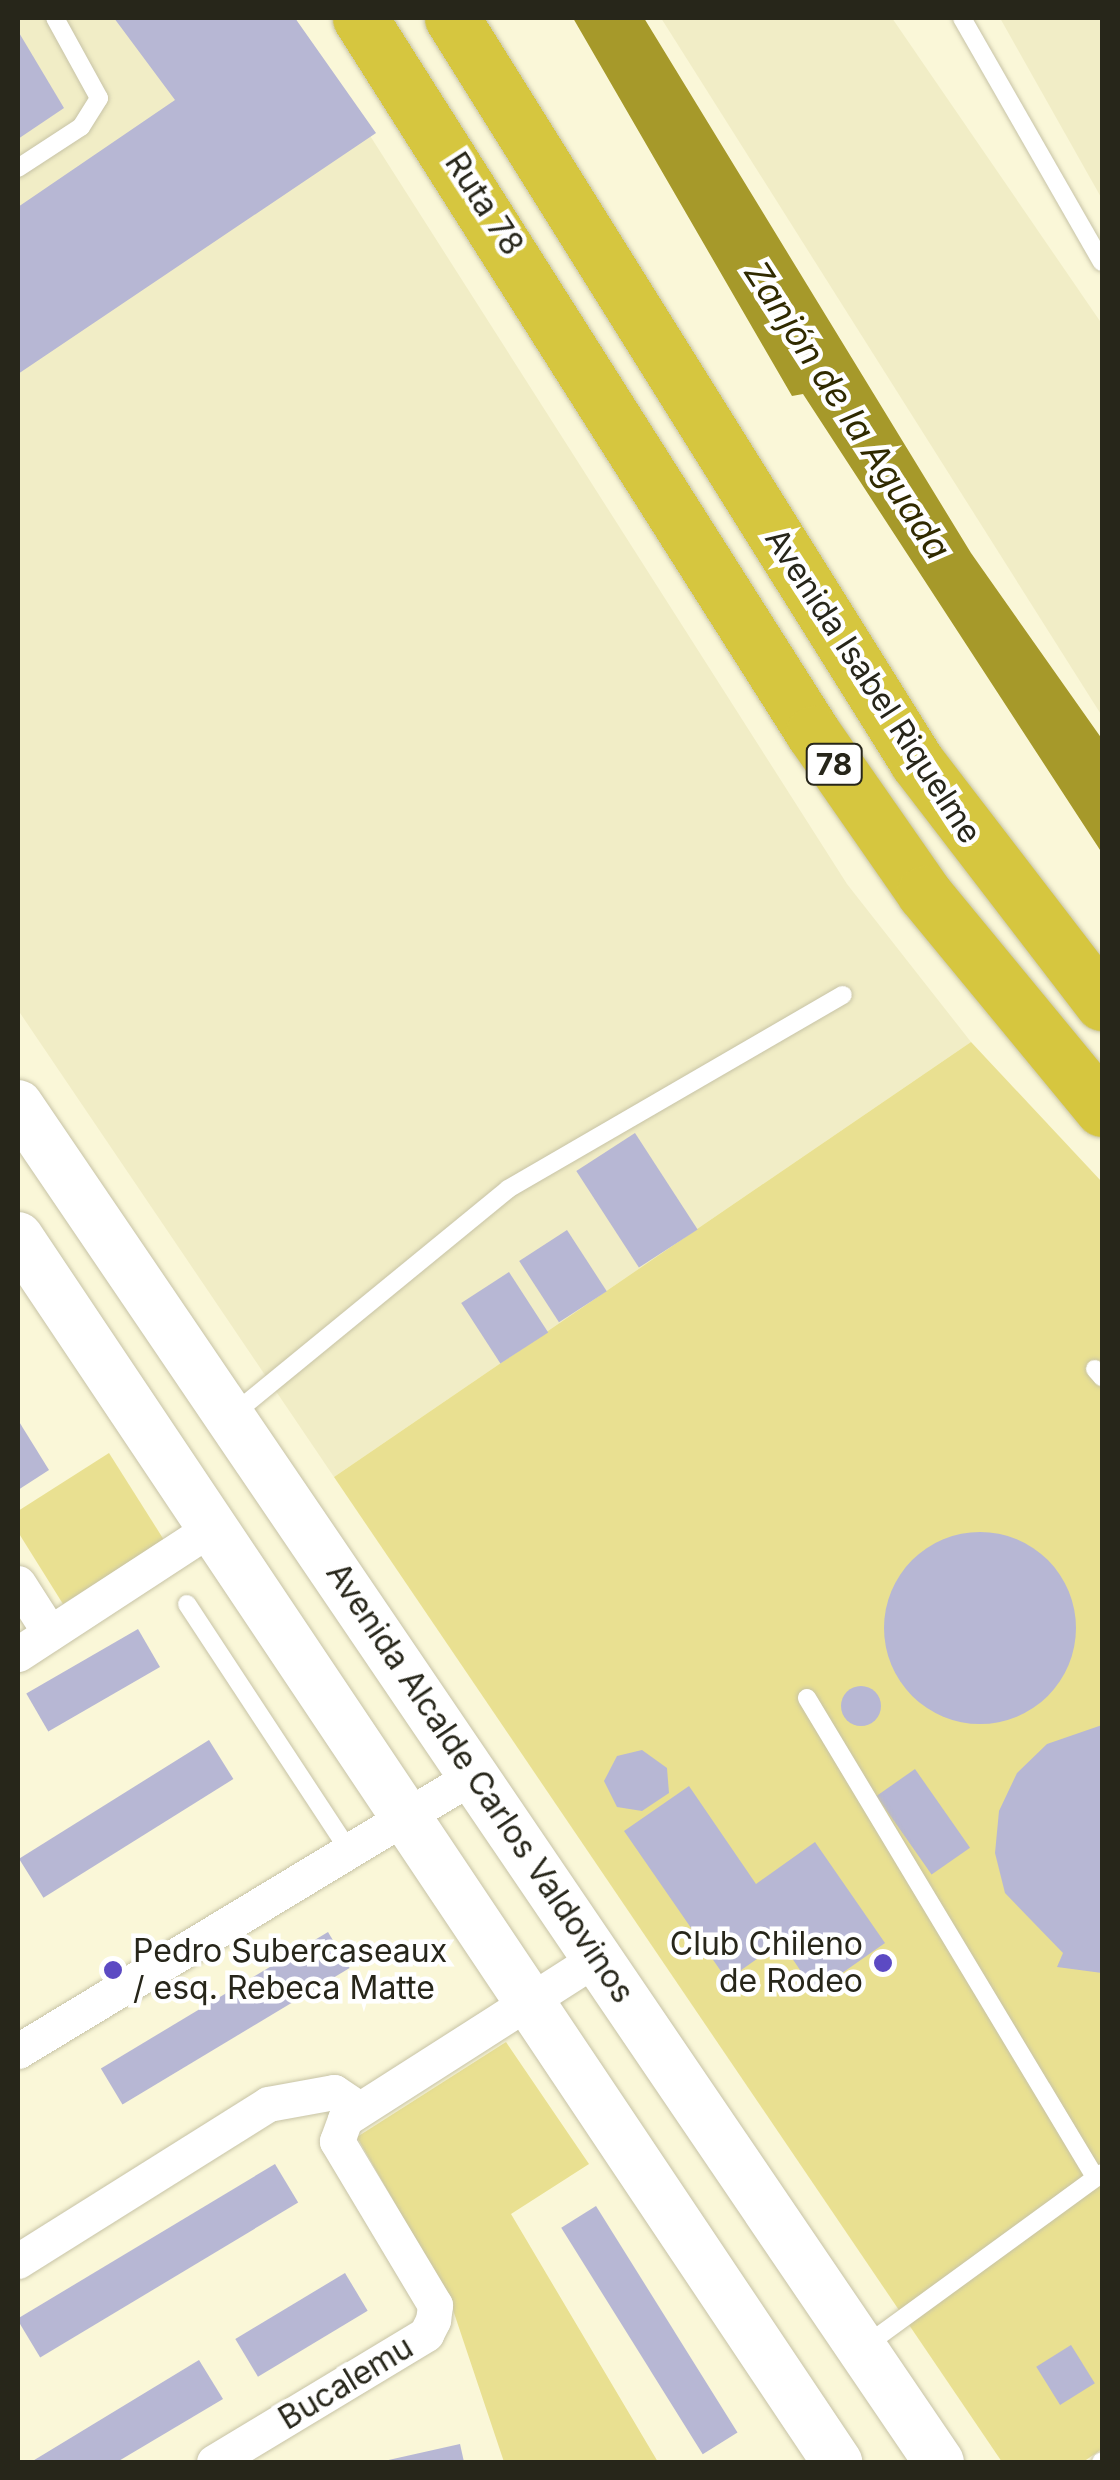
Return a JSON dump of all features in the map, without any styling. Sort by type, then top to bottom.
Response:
[{"type":"highway","name":"Ruta 78","points":[[360,18],[604,392],[867,814],[1102,1109]]},
{"type":"highway","name":"Avenida Isabel Riquelme","points":[[452,18],[916,762],[1102,1003]]},
{"type":"main road","name":"Avenida Alcalde Carlos Valdovinos","points":[[18,1105],[476,1774],[938,2462]]},
{"type":"main road","points":[[18,1237],[837,2462]]},
{"type":"street","points":[[18,1654],[214,1526]]},
{"type":"street","points":[[18,1583],[50,1633]]},
{"type":"street","points":[[18,2050],[402,1814],[476,1774]]},
{"type":"street","points":[[18,2261],[268,2104],[334,2092],[359,2108],[598,1957]]},
{"type":"street","name":"Bucalemu","points":[[214,2462],[426,2334],[435,2304],[336,2141],[359,2108]]},
{"type":"lane","points":[[18,168],[81,127],[98,98],[56,18]]},
{"type":"lane","points":[[962,18],[1102,262]]},
{"type":"lane","points":[[230,1416],[508,1189],[843,995]]},
{"type":"lane","points":[[187,1604],[347,1848]]},
{"type":"lane","points":[[807,1698],[1099,2175],[862,2349]]},
{"type":"shaded area","points":[[18,18],[295,18],[847,884],[971,1042],[334,1477],[18,1010]]},
{"type":"shaded area","points":[[661,18],[892,18],[1102,324],[1102,716]]},
{"type":"shaded area","points":[[1000,18],[1102,18],[1102,199]]},
{"type":"shaded area","name":"Club Chileno de Rodeo","points":[[971,1042],[1102,1182],[1102,2449],[1083,2462],[1002,2462],[334,1477]]},
{"type":"shaded area","points":[[109,1453],[164,1540],[63,1604],[18,1532],[18,1511]]},
{"type":"shaded area","points":[[506,2042],[589,2164],[511,2214],[658,2462],[504,2462],[449,2298],[357,2137]]},
{"type":"water","name":"Zanjón de la Aguada","points":[[573,18],[644,18],[971,553],[1102,739],[1102,853],[803,394],[792,396]]},
{"type":"building","points":[[114,18],[295,18],[376,133],[18,374],[18,207],[175,100]]},
{"type":"building","points":[[18,31],[64,108],[18,139]]},
{"type":"building","points":[[635,1133],[698,1229],[639,1268],[576,1171]]},
{"type":"building","points":[[567,1230],[607,1291],[559,1322],[519,1261]]},
{"type":"building","points":[[509,1272],[548,1332],[500,1363],[461,1303]]},
{"type":"building","points":[[18,1420],[49,1470],[18,1490]]},
{"type":"building","points":[[980,1532],[1017,1539],[1048,1560],[1069,1591],[1076,1628],[1069,1665],[1048,1696],[1017,1717],[980,1724],[943,1717],[912,1696],[891,1665],[884,1628],[891,1591],[912,1560],[943,1539]]},
{"type":"building","points":[[138,1629],[160,1667],[48,1732],[26,1694]]},
{"type":"building","points":[[861,1686],[875,1692],[881,1706],[875,1720],[861,1726],[847,1720],[841,1706],[847,1692]]},
{"type":"building","points":[[1102,1725],[1102,1973],[1057,1967],[1063,1953],[1005,1893],[995,1853],[999,1811],[1017,1773],[1047,1744]]},
{"type":"building","points":[[209,1740],[233,1779],[43,1898],[19,1859]]},
{"type":"building","points":[[642,1750],[667,1768],[669,1793],[642,1811],[617,1807],[604,1781],[617,1756]]},
{"type":"building","points":[[915,1769],[970,1848],[932,1875],[876,1796]]},
{"type":"building","points":[[689,1786],[756,1884],[815,1842],[885,1943],[815,1992],[781,1942],[727,1980],[624,1831]]},
{"type":"building","points":[[328,1932],[350,1968],[122,2104],[101,2068]]},
{"type":"building","points":[[275,2164],[298,2203],[40,2358],[18,2318]]},
{"type":"building","points":[[596,2206],[737,2432],[703,2454],[561,2228]]},
{"type":"building","points":[[345,2273],[368,2311],[258,2377],[235,2339]]},
{"type":"building","points":[[1071,2345],[1095,2383],[1060,2405],[1036,2367]]},
{"type":"building","points":[[199,2360],[223,2399],[117,2462],[31,2462]]},
{"type":"building","points":[[460,2444],[464,2462],[384,2462],[384,2461]]},
{"type":"place","name":"Club Chileno de Rodeo","points":[[883,1963]]},
{"type":"place","name":"Pedro Subercaseaux / esq. Rebeca Matte","points":[[113,1970]]}]
